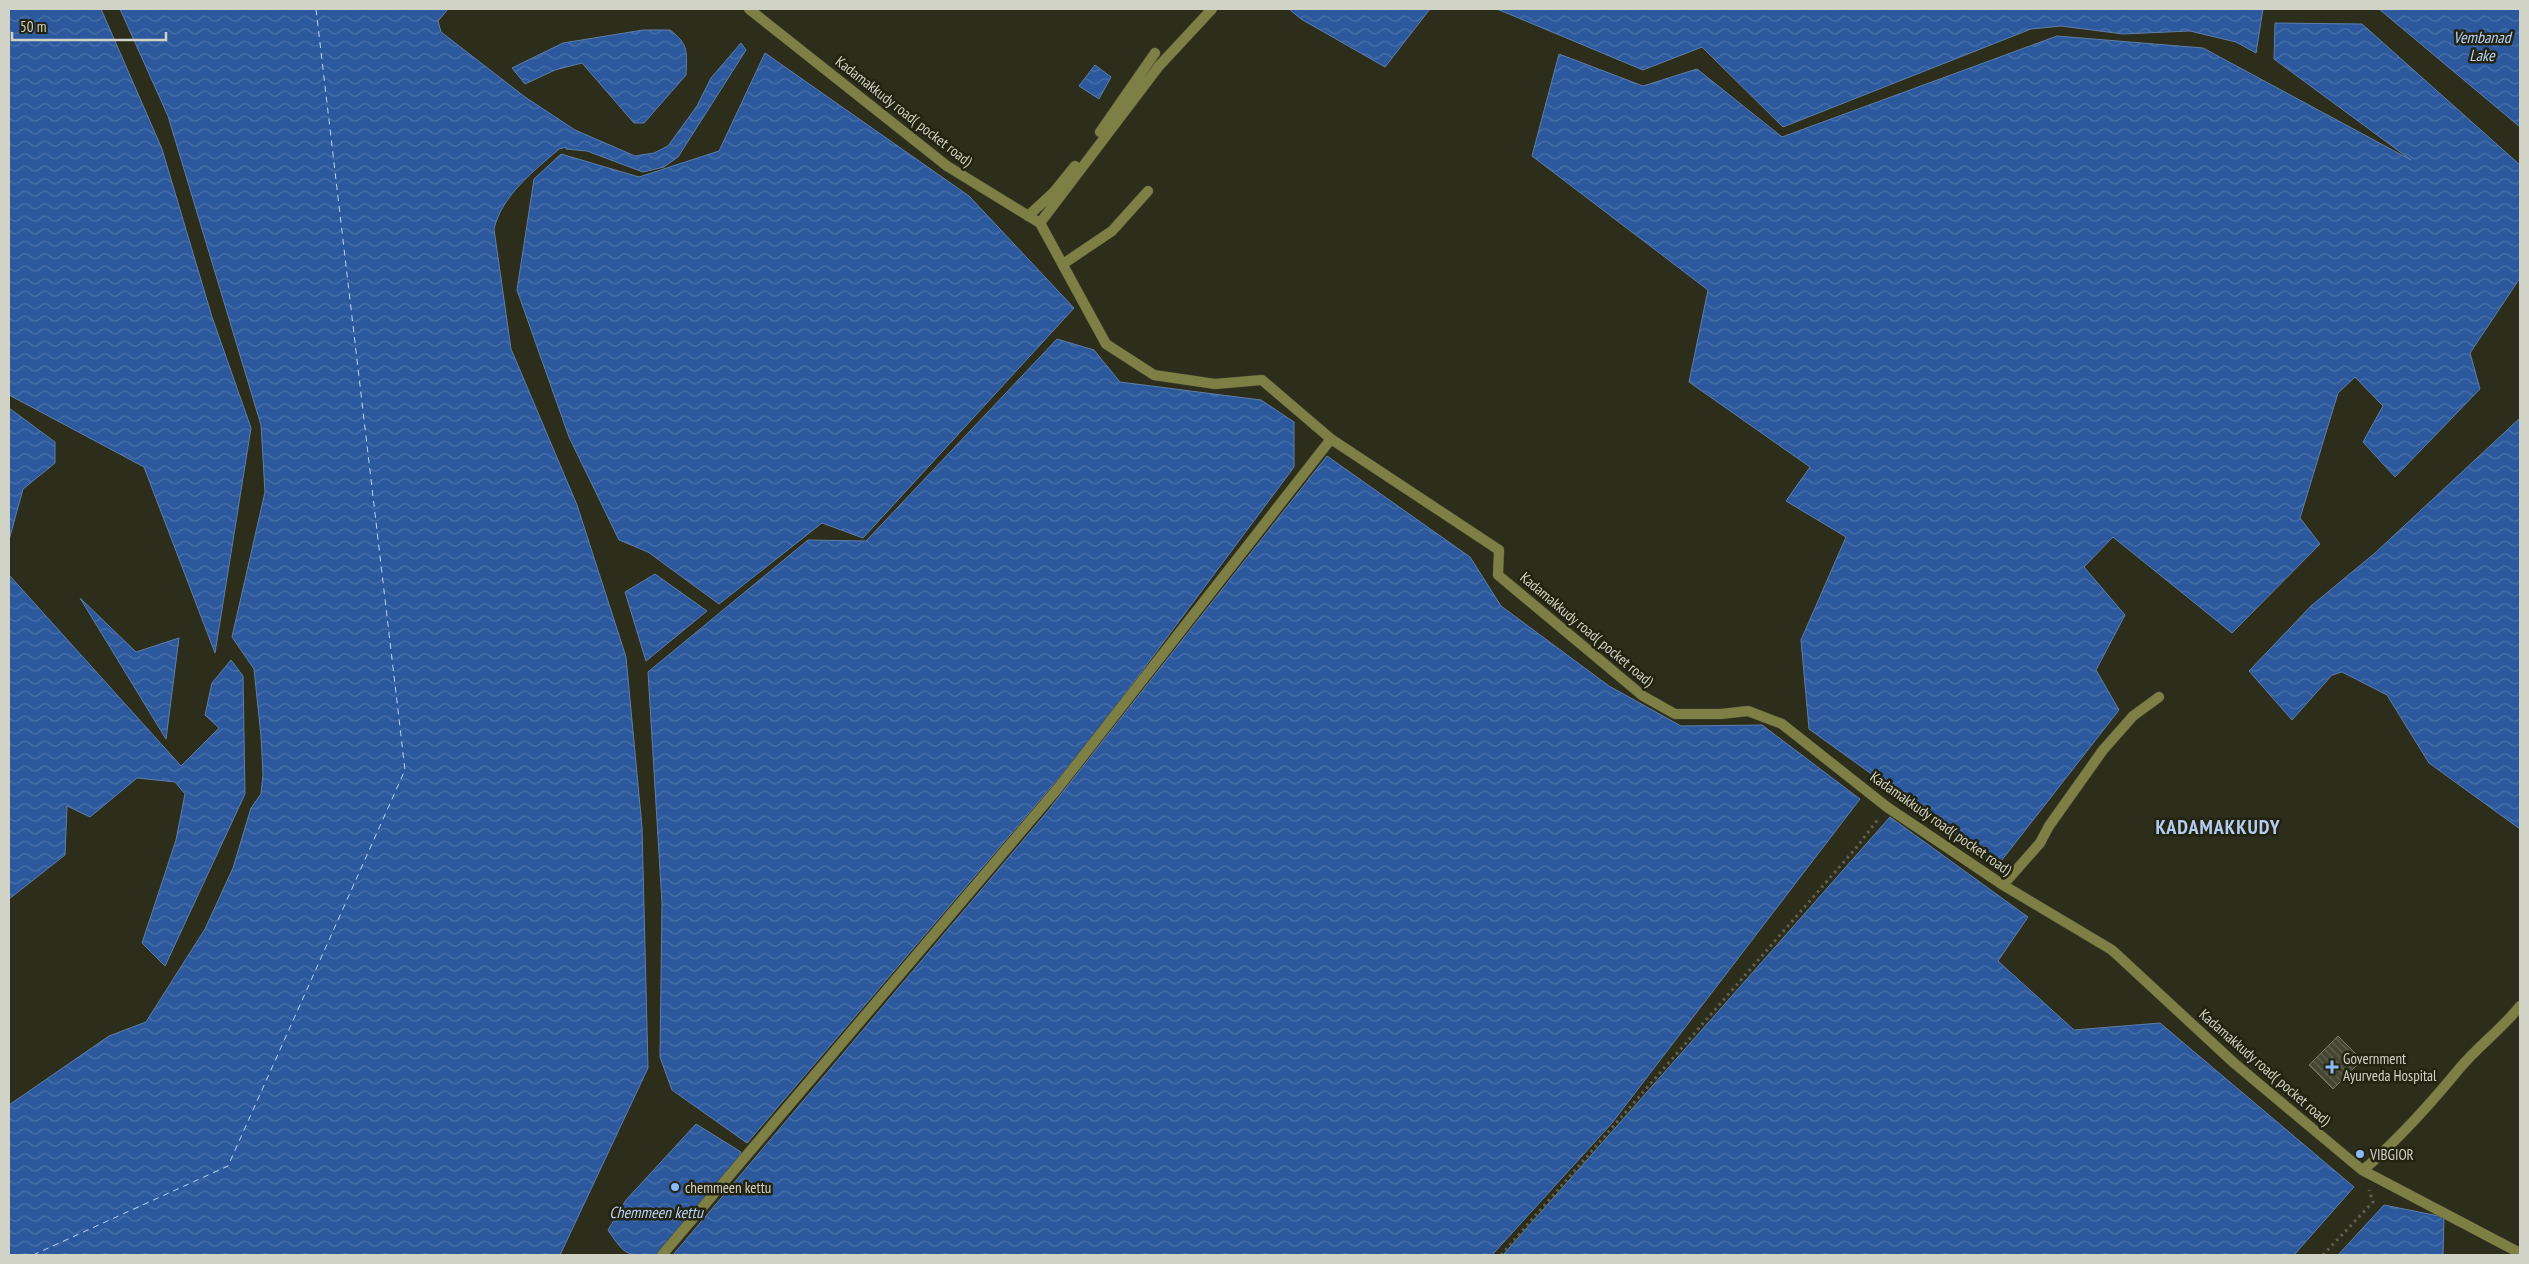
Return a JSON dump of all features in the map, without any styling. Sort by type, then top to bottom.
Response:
[{"type":"street","name":"Kadamakkudy road( pocket road)","points":[[749,9],[947,166],[1040,224],[1106,344],[1154,375],[1215,384],[1262,380],[1332,439],[1499,550],[1498,575],[1643,696],[1675,714],[1721,714],[1748,711],[1782,724],[1887,807],[2003,885],[2112,950],[2234,1063],[2362,1170],[2519,1249]]},
{"type":"street","points":[[1040,224],[1159,66],[1212,9]]},
{"type":"street","points":[[1028,216],[1054,192],[1077,164],[1155,53]]},
{"type":"street","points":[[1062,264],[1112,232],[1148,191]]},
{"type":"street","points":[[662,1255],[1058,788],[1332,439]]},
{"type":"street","points":[[2003,885],[2040,843],[2049,826],[2103,750],[2133,716],[2159,697]]},
{"type":"street","points":[[2362,1170],[2373,1164],[2408,1129],[2460,1068],[2487,1040],[2504,1026],[2520,1006]]},
{"type":"path","points":[[1500,1255],[1856,848],[1887,807]]},
{"type":"path","points":[[2322,1255],[2373,1202],[2362,1170]]},
{"type":"water","points":[[9,9],[101,9],[162,149],[212,317],[251,428],[215,653],[144,467],[9,395]]},
{"type":"water","points":[[120,9],[448,9],[438,21],[441,32],[525,97],[575,130],[635,156],[654,153],[668,146],[697,106],[711,78],[741,43],[746,50],[678,157],[664,167],[643,172],[587,151],[566,149],[566,147],[559,149],[520,184],[511,195],[498,217],[494,229],[511,349],[577,505],[626,657],[642,827],[648,1068],[560,1255],[9,1255],[9,1105],[109,1036],[146,1022],[205,929],[233,868],[251,808],[261,794],[263,774],[254,669],[232,637],[265,492],[261,425],[168,116]]},
{"type":"water","points":[[1289,9],[1430,9],[1385,67],[1301,19]]},
{"type":"water","points":[[1497,9],[2263,9],[2256,53],[2236,42],[2190,31],[2123,34],[2061,26],[2031,29],[1783,127],[1702,47],[1643,70]]},
{"type":"water","name":"Vembanad Lake","points":[[2379,9],[2520,9],[2520,127]]},
{"type":"water","points":[[2275,23],[2362,24],[2520,165],[2520,278],[2470,353],[2480,389],[2395,477],[2363,442],[2383,406],[2355,377],[2338,393],[2300,518],[2320,544],[2232,633],[2113,537],[2084,567],[2125,615],[2096,670],[2119,710],[1998,865],[1809,729],[1801,640],[1846,537],[1786,501],[1810,467],[1689,382],[1708,290],[1532,156],[1559,54],[1643,86],[1697,69],[1782,137],[2057,36],[2203,48],[2411,160],[2274,59]]},
{"type":"water","points":[[643,30],[670,30],[684,45],[687,61],[686,75],[644,123],[634,123],[582,63],[555,70],[525,84],[512,68],[563,43]]},
{"type":"water","points":[[765,53],[969,196],[1074,308],[863,538],[822,523],[719,604],[648,552],[619,540],[569,437],[517,290],[534,179],[561,154],[639,177],[719,151]]},
{"type":"water","points":[[1095,65],[1111,77],[1099,99],[1079,86]]},
{"type":"water","points":[[1057,339],[1094,350],[1120,382],[1261,400],[1294,422],[1294,467],[1086,746],[747,1143],[672,1090],[660,1057],[662,903],[648,672],[808,540],[866,541]]},
{"type":"water","points":[[9,408],[55,442],[55,463],[23,489],[9,540]]},
{"type":"water","points":[[2520,418],[2520,829],[2429,763],[2387,695],[2342,672],[2332,675],[2292,720],[2249,671],[2311,606],[2375,553]]},
{"type":"water","points":[[1327,456],[1470,557],[1501,606],[1609,686],[1681,726],[1762,725],[1860,799],[1612,1123],[1492,1255],[673,1255],[1047,812]]},
{"type":"water","points":[[655,574],[707,611],[646,661],[625,592]]},
{"type":"water","points":[[9,575],[181,766],[219,728],[205,715],[212,683],[231,660],[243,676],[245,794],[165,966],[142,943],[176,840],[185,794],[175,782],[137,778],[90,817],[67,806],[65,855],[9,899]]},
{"type":"water","points":[[80,598],[136,652],[179,638],[166,739]]},
{"type":"water","points":[[1890,817],[2028,917],[1998,961],[2074,1030],[2160,1023],[2354,1187],[2294,1255],[1503,1255]]},
{"type":"water","name":"Chemmeen kettu","points":[[696,1124],[741,1152],[732,1172],[658,1255],[628,1253],[623,1250],[608,1230],[626,1200]]},
{"type":"water","points":[[2384,1205],[2444,1217],[2443,1255],[2338,1255]]},
{"type":"building","points":[[2338,1036],[2362,1060],[2333,1089],[2309,1065]]},
{"type":"ferry route","points":[[33,1255],[228,1166],[405,770],[316,9]]},
{"type":"place","name":"Government Ayurveda Hospital","points":[[2332,1067]]},
{"type":"place","name":"VIBGIOR","points":[[2360,1154]]},
{"type":"place","name":"chemmeen kettu","points":[[675,1187]]},
{"type":"district","name":"KADAMAKKUDY","points":[[2218,827]]}]
